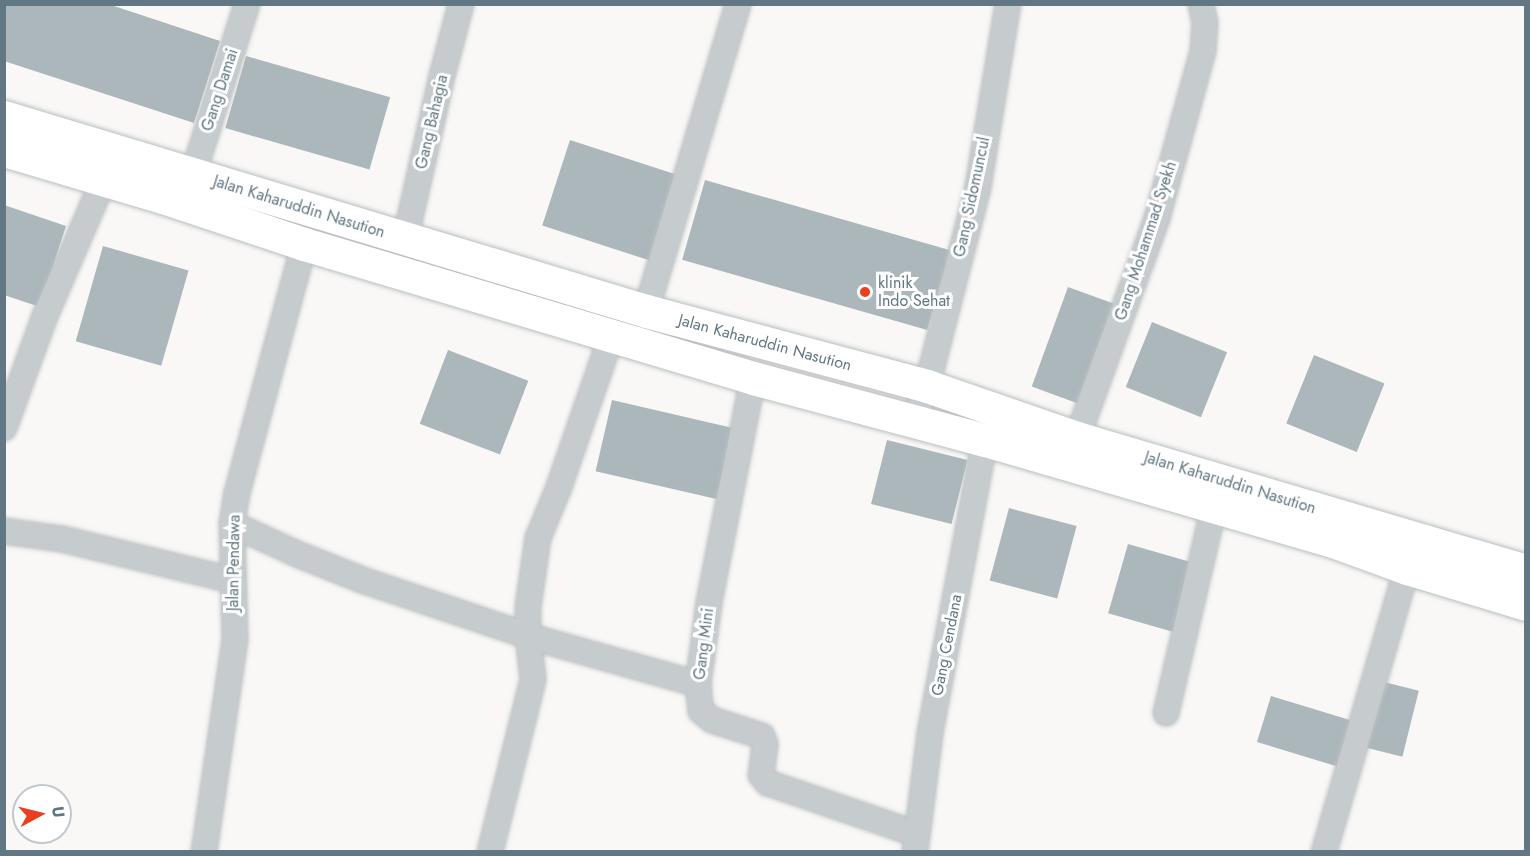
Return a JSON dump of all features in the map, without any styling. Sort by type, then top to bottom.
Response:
[{"type":"highway","name":"Jalan Kaharuddin Nasution","points":[[4,117],[646,311],[927,386],[1077,438],[1526,572]]},
{"type":"highway","name":"Jalan Kaharuddin Nasution","points":[[4,150],[104,179],[304,244],[612,334],[753,378],[985,440],[1330,540],[1407,568],[1526,604]]},
{"type":"street","name":"Gang Damai","points":[[193,175],[247,4]]},
{"type":"street","name":"Gang Bahagia","points":[[405,240],[442,76],[461,4]]},
{"type":"street","points":[[646,311],[738,4]]},
{"type":"street","name":"Gang Sidomuncul","points":[[914,421],[927,386],[978,187],[1008,4]]},
{"type":"street","name":"Gang Mohammad Syekh","points":[[1077,438],[1157,218],[1203,51],[1205,23],[1202,4]]},
{"type":"street","points":[[4,428],[45,316],[104,179]]},
{"type":"street","name":"Jalan Pendawa","points":[[204,852],[235,639],[231,580],[232,524],[237,493],[304,244]]},
{"type":"street","points":[[490,852],[533,679],[528,636],[528,607],[538,538],[559,487],[612,334]]},
{"type":"street","name":"Gang Mini","points":[[753,378],[709,603],[698,684],[701,711],[707,717],[762,736],[765,744],[761,775],[768,783],[916,843]]},
{"type":"street","name":"Gang Cendana","points":[[916,843],[930,733],[985,440]]},
{"type":"street","points":[[1166,713],[1214,507]]},
{"type":"street","points":[[232,524],[297,554],[365,581],[528,636],[698,684]]},
{"type":"street","points":[[4,531],[62,539],[231,580]]},
{"type":"street","points":[[1324,852],[1407,568]]},
{"type":"building","points":[[4,4],[108,4],[220,41],[194,123],[4,61]]},
{"type":"building","points":[[246,56],[390,97],[370,169],[225,128]]},
{"type":"building","points":[[570,140],[678,175],[651,261],[542,226]]},
{"type":"building","points":[[705,180],[950,250],[927,330],[682,260]]},
{"type":"building","points":[[4,205],[66,226],[40,307],[4,295]]},
{"type":"building","points":[[103,246],[189,271],[161,366],[76,341]]},
{"type":"building","points":[[1068,287],[1120,306],[1083,405],[1032,387]]},
{"type":"building","points":[[1152,322],[1227,352],[1201,417],[1126,387]]},
{"type":"building","points":[[448,350],[528,381],[500,455],[420,424]]},
{"type":"building","points":[[1314,355],[1384,383],[1357,452],[1286,424]]},
{"type":"building","points":[[612,400],[733,428],[716,499],[596,471]]},
{"type":"building","points":[[887,440],[968,460],[952,524],[871,504]]},
{"type":"building","points":[[1009,508],[1077,526],[1057,599],[990,580]]},
{"type":"building","points":[[1128,544],[1193,563],[1174,632],[1108,613]]},
{"type":"building","points":[[1380,681],[1419,691],[1402,757],[1364,747]]},
{"type":"building","points":[[1271,696],[1352,721],[1338,767],[1257,742]]},
{"type":"place","name":"klinik Indo Sehat","points":[[865,292]]}]
